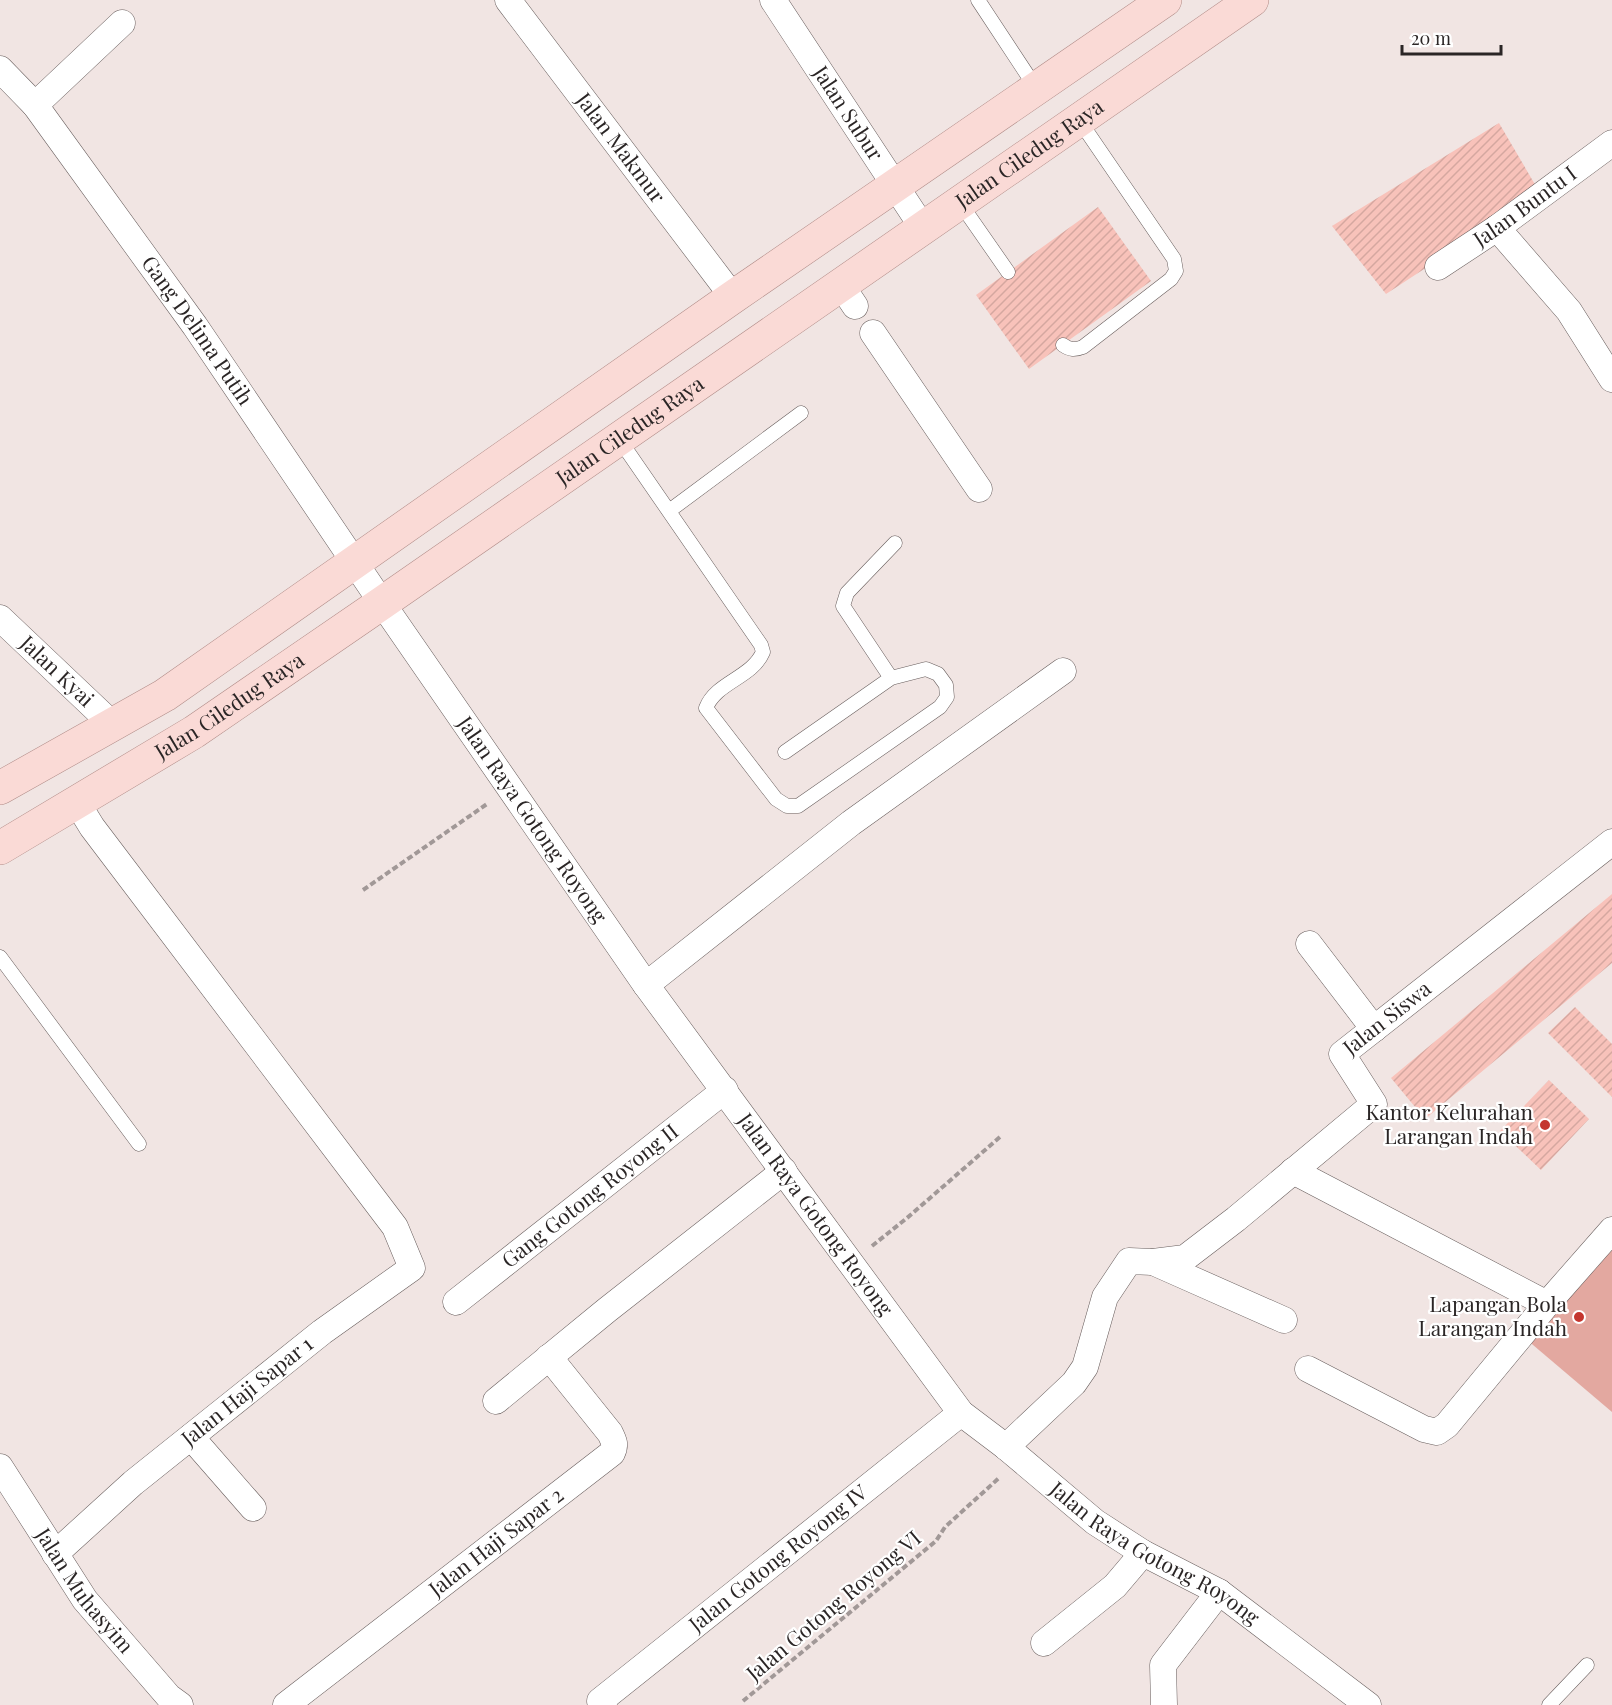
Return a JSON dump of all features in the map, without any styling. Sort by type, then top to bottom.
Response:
[{"type":"main road","points":[[0,788],[165,695],[733,297],[1165,0]]},
{"type":"main road","name":"Jalan Ciledug Raya","points":[[0,848],[194,732],[619,439],[848,296],[923,228],[1252,0]]},
{"type":"main road","points":[[1043,83],[1079,120]]},
{"type":"main road","points":[[932,160],[960,202]]},
{"type":"street","name":"Jalan Makmur","points":[[508,0],[733,297]]},
{"type":"street","name":"Jalan Subur","points":[[773,0],[923,228]]},
{"type":"street","points":[[35,105],[122,23]]},
{"type":"street","name":"Gang Delima Putih","points":[[0,69],[35,105],[195,326],[382,603]]},
{"type":"street","name":"Jalan Buntu I","points":[[1438,267],[1497,228],[1612,143]]},
{"type":"street","points":[[1497,228],[1569,311],[1612,379]]},
{"type":"street","points":[[873,333],[979,489]]},
{"type":"street","name":"Jalan Raya Gotong Royong","points":[[382,603],[646,985],[961,1413],[1095,1522],[1143,1553],[1219,1592],[1368,1705]]},
{"type":"street","name":"Jalan Kyai","points":[[0,618],[113,725]]},
{"type":"street","points":[[646,985],[851,823],[1063,671]]},
{"type":"street","name":"Jalan Haji Sapar 1","points":[[55,1554],[133,1484],[322,1332],[412,1268],[395,1227],[92,827],[76,801]]},
{"type":"street","name":"Jalan Siswa","points":[[1013,1453],[1074,1383],[1084,1367],[1105,1297],[1129,1261],[1153,1262],[1185,1258],[1236,1219],[1374,1104],[1342,1054],[1612,842]]},
{"type":"street","points":[[1309,944],[1374,1029]]},
{"type":"street","name":"Gang Gotong Royong II","points":[[456,1302],[725,1090]]},
{"type":"street","points":[[496,1401],[784,1171]]},
{"type":"street","points":[[1293,1171],[1547,1304]]},
{"type":"street","points":[[1308,1369],[1424,1429],[1437,1432],[1447,1425],[1547,1304],[1612,1230]]},
{"type":"street","points":[[1153,1262],[1284,1320]]},
{"type":"street","name":"Jalan Haji Sapar 2","points":[[286,1705],[612,1453],[615,1447],[610,1433],[549,1357]]},
{"type":"street","name":"Jalan Gotong Royong IV","points":[[604,1705],[600,1701],[608,1694],[961,1413]]},
{"type":"street","points":[[191,1437],[253,1508]]},
{"type":"street","name":"Jalan Muhasyim","points":[[0,1467],[85,1600],[170,1697],[180,1705]]},
{"type":"street","points":[[1044,1643],[1115,1586],[1143,1553]]},
{"type":"street","points":[[1164,1705],[1163,1665],[1219,1592]]},
{"type":"lane","points":[[978,0],[1043,83]]},
{"type":"lane","points":[[1063,345],[1076,350],[1083,347],[1171,279],[1176,271],[1174,259],[1079,120]]},
{"type":"lane","points":[[960,202],[1008,272]]},
{"type":"lane","points":[[669,511],[801,413]]},
{"type":"lane","points":[[619,439],[761,645],[763,652],[759,662],[710,698],[706,708],[776,799],[787,806],[798,806],[940,707],[947,697],[946,685],[938,674],[926,669],[891,678],[785,752]]},
{"type":"lane","points":[[891,678],[843,606],[847,593],[895,543]]},
{"type":"lane","points":[[0,957],[139,1144]]},
{"type":"lane","points":[[1549,1705],[1587,1665]]},
{"type":"path","points":[[363,890],[510,788]]},
{"type":"path","points":[[850,1263],[908,1218],[1000,1137]]},
{"type":"path","name":"Jalan Gotong Royong VI","points":[[743,1701],[936,1541],[945,1527],[1013,1453]]},
{"type":"shaded area","name":"Lapangan Bola Larangan Indah","points":[[1612,1241],[1612,1412],[1526,1339]]},
{"type":"building","points":[[1499,123],[1540,193],[1386,294],[1332,226]]},
{"type":"building","points":[[1098,207],[1151,281],[1029,369],[976,295]]},
{"type":"building","points":[[1612,894],[1612,963],[1425,1119],[1391,1078]]},
{"type":"building","points":[[1575,1007],[1612,1044],[1612,1097],[1548,1033]]},
{"type":"building","name":"Kantor Kelurahan Larangan Indah","points":[[1549,1080],[1589,1119],[1541,1170],[1500,1131]]},
{"type":"place","name":"Kantor Kelurahan Larangan Indah","points":[[1545,1125]]},
{"type":"place","name":"Lapangan Bola Larangan Indah","points":[[1579,1317]]}]
